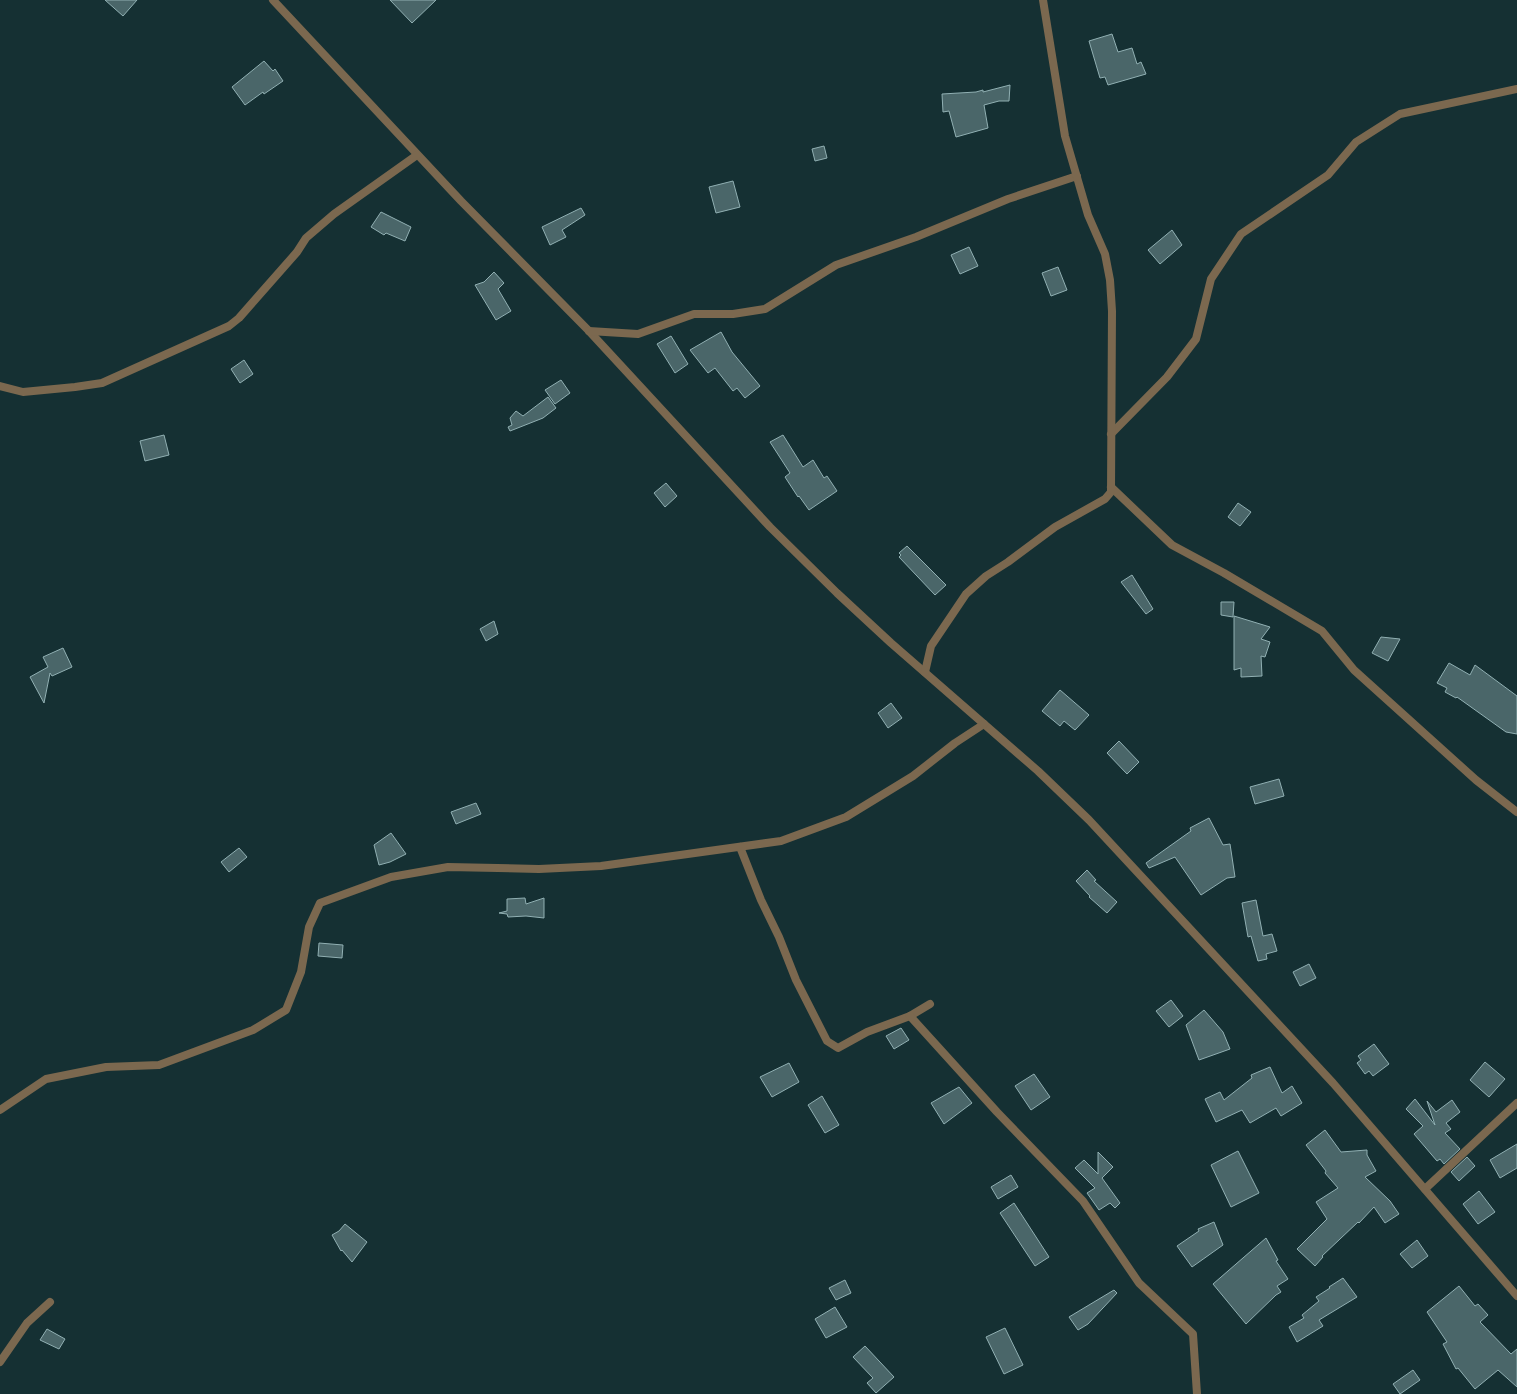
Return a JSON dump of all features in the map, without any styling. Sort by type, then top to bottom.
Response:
[{"type":"street","points":[[273,0],[462,202],[589,331],[770,526],[837,593],[1038,771],[1089,820],[1333,1083],[1517,1296]]},
{"type":"street","points":[[925,672],[931,646],[966,594],[986,576],[1008,562],[1055,527],[1105,498],[1111,492],[1112,311],[1110,280],[1105,254],[1088,215],[1065,136],[1043,0]]},
{"type":"street","points":[[1111,434],[1167,376],[1196,339],[1211,279],[1241,234],[1328,175],[1356,142],[1400,114],[1517,89]]},
{"type":"street","points":[[0,386],[23,392],[102,383],[230,326],[239,318],[292,257],[306,238],[334,214],[418,155]]},
{"type":"street","points":[[589,331],[638,334],[694,314],[733,314],[765,309],[836,265],[916,237],[1008,199],[1077,176]]},
{"type":"street","points":[[1111,487],[1172,545],[1224,573],[1322,631],[1354,670],[1476,780],[1517,812]]},
{"type":"street","points":[[0,1110],[46,1078],[106,1066],[159,1065],[252,1030],[286,1010],[301,972],[309,927],[320,903],[391,877],[448,867],[539,869],[602,866],[781,841],[846,817],[913,776],[956,743],[984,724]]},
{"type":"street","points":[[740,847],[761,900],[779,936],[796,980],[827,1041],[838,1048],[867,1032],[910,1016],[930,1004]]},
{"type":"street","points":[[910,1016],[996,1112],[1083,1201],[1139,1283],[1193,1334],[1197,1394]]},
{"type":"street","points":[[1425,1189],[1517,1103]]},
{"type":"street","points":[[0,1362],[27,1323],[50,1302]]},
{"type":"building","points":[[105,0],[137,0],[123,16]]},
{"type":"building","points":[[390,0],[436,0],[412,23]]},
{"type":"building","points":[[1112,34],[1118,52],[1132,48],[1137,64],[1141,62],[1146,74],[1108,85],[1105,77],[1100,78],[1089,41]]},
{"type":"building","points":[[264,61],[273,71],[275,69],[283,81],[264,94],[263,92],[245,105],[232,87]]},
{"type":"building","points":[[1010,85],[1009,101],[999,101],[984,105],[988,128],[956,137],[949,111],[943,112],[942,94],[976,92],[983,90],[983,92]]},
{"type":"building","points":[[824,146],[827,158],[815,161],[812,149]]},
{"type":"building","points":[[733,181],[740,207],[716,213],[709,187]]},
{"type":"building","points":[[581,208],[585,215],[562,230],[566,237],[550,245],[542,227]]},
{"type":"building","points":[[381,212],[411,227],[405,241],[386,233],[384,235],[371,227]]},
{"type":"building","points":[[1172,230],[1182,245],[1160,264],[1148,250]]},
{"type":"building","points":[[969,247],[978,266],[960,274],[951,255]]},
{"type":"building","points":[[1058,267],[1067,290],[1051,296],[1042,273]]},
{"type":"building","points":[[494,272],[504,283],[498,289],[511,311],[496,320],[475,285],[484,282]]},
{"type":"building","points":[[721,332],[732,352],[760,386],[745,398],[737,388],[733,391],[715,368],[708,373],[690,350]]},
{"type":"building","points":[[671,336],[688,364],[675,373],[657,344]]},
{"type":"building","points":[[244,360],[253,374],[240,383],[231,369]]},
{"type":"building","points":[[561,380],[570,393],[555,404],[545,390]]},
{"type":"building","points":[[548,397],[556,408],[543,418],[510,431],[508,427],[512,425],[510,418],[516,411],[523,416]]},
{"type":"building","points":[[164,435],[169,455],[145,461],[140,441]]},
{"type":"building","points":[[783,435],[803,467],[813,460],[824,478],[827,476],[837,491],[809,510],[799,496],[798,497],[785,477],[790,473],[770,442]]},
{"type":"building","points":[[666,483],[677,496],[665,507],[654,493]]},
{"type":"building","points":[[1238,503],[1251,512],[1240,526],[1228,517]]},
{"type":"building","points":[[907,546],[946,585],[935,595],[899,557],[901,555],[899,553]]},
{"type":"building","points":[[1132,575],[1153,609],[1146,614],[1121,582]]},
{"type":"building","points":[[1221,602],[1234,602],[1233,617],[1221,615]]},
{"type":"building","points":[[1234,616],[1270,627],[1261,639],[1270,642],[1265,657],[1261,656],[1262,676],[1241,677],[1241,668],[1234,670]]},
{"type":"building","points":[[494,621],[498,634],[486,641],[480,629]]},
{"type":"building","points":[[1381,637],[1400,639],[1388,661],[1372,653]]},
{"type":"building","points":[[63,648],[72,667],[52,676],[50,673],[44,703],[30,677],[48,667],[43,657]]},
{"type":"building","points":[[1449,663],[1470,675],[1475,665],[1517,696],[1517,734],[1506,732],[1457,697],[1456,698],[1445,692],[1447,688],[1437,683]]},
{"type":"building","points":[[1060,690],[1089,715],[1075,730],[1064,721],[1060,726],[1042,711]]},
{"type":"building","points":[[891,703],[902,718],[888,728],[878,713]]},
{"type":"building","points":[[1119,741],[1139,762],[1127,774],[1107,753]]},
{"type":"building","points":[[1279,779],[1284,796],[1255,804],[1250,787]]},
{"type":"building","points":[[476,803],[481,814],[456,824],[451,812]]},
{"type":"building","points":[[1209,818],[1223,845],[1230,844],[1235,877],[1227,878],[1201,895],[1175,857],[1149,868],[1146,863],[1191,831],[1190,828]]},
{"type":"building","points":[[391,833],[406,854],[390,862],[379,865],[374,845]]},
{"type":"building","points":[[239,848],[247,857],[229,872],[221,862]]},
{"type":"building","points":[[1087,870],[1096,880],[1094,881],[1117,902],[1107,913],[1089,897],[1090,896],[1076,881]]},
{"type":"building","points":[[525,898],[526,904],[544,898],[544,918],[526,916],[508,917],[507,914],[499,913],[507,911],[507,899]]},
{"type":"building","points":[[1256,900],[1263,936],[1272,934],[1277,951],[1266,954],[1267,959],[1258,961],[1251,936],[1248,937],[1242,903]]},
{"type":"building","points":[[319,943],[343,945],[342,958],[318,956]]},
{"type":"building","points":[[1309,964],[1316,978],[1300,986],[1293,972]]},
{"type":"building","points":[[1171,1000],[1183,1016],[1169,1027],[1156,1011]]},
{"type":"building","points":[[1204,1010],[1223,1032],[1230,1049],[1199,1060],[1186,1025]]},
{"type":"building","points":[[901,1028],[909,1040],[894,1049],[886,1036]]},
{"type":"building","points":[[1374,1044],[1389,1064],[1373,1076],[1369,1071],[1365,1074],[1357,1063],[1361,1060],[1358,1056]]},
{"type":"building","points":[[1485,1062],[1505,1079],[1489,1097],[1470,1080]]},
{"type":"building","points":[[789,1063],[799,1082],[772,1097],[760,1077]]},
{"type":"building","points":[[1270,1067],[1282,1093],[1292,1086],[1302,1103],[1281,1116],[1276,1108],[1250,1123],[1242,1110],[1216,1122],[1205,1099],[1220,1092],[1224,1100],[1252,1078],[1251,1075]]},
{"type":"building","points":[[1034,1074],[1050,1097],[1031,1110],[1015,1086]]},
{"type":"building","points":[[959,1087],[972,1103],[944,1124],[931,1103]]},
{"type":"building","points":[[822,1096],[839,1125],[825,1133],[808,1105]]},
{"type":"building","points":[[1415,1099],[1435,1125],[1427,1101],[1436,1112],[1452,1100],[1460,1112],[1446,1123],[1451,1129],[1445,1133],[1460,1149],[1444,1164],[1440,1159],[1437,1161],[1414,1134],[1423,1126],[1406,1109]]},
{"type":"building","points":[[1325,1130],[1341,1152],[1367,1150],[1367,1155],[1376,1171],[1365,1177],[1390,1201],[1399,1214],[1385,1223],[1374,1207],[1359,1223],[1358,1222],[1322,1256],[1323,1257],[1315,1266],[1297,1249],[1327,1219],[1316,1202],[1338,1188],[1325,1173],[1326,1171],[1306,1145]]},
{"type":"building","points":[[1517,1144],[1517,1168],[1500,1178],[1490,1160]]},
{"type":"building","points":[[1238,1151],[1259,1193],[1231,1207],[1211,1165]]},
{"type":"building","points":[[1098,1152],[1113,1167],[1102,1178],[1120,1203],[1115,1208],[1110,1203],[1099,1210],[1087,1193],[1095,1188],[1075,1168],[1084,1160],[1098,1174]]},
{"type":"building","points":[[1467,1157],[1475,1166],[1459,1181],[1451,1172]]},
{"type":"building","points":[[1011,1175],[1018,1187],[998,1199],[991,1187]]},
{"type":"building","points":[[1479,1191],[1495,1212],[1478,1224],[1463,1204]]},
{"type":"building","points":[[1014,1203],[1049,1257],[1035,1266],[1000,1213]]},
{"type":"building","points":[[1214,1222],[1223,1245],[1192,1267],[1177,1246],[1199,1231],[1198,1229]]},
{"type":"building","points":[[345,1224],[367,1242],[352,1262],[342,1250],[341,1251],[332,1235],[339,1231]]},
{"type":"building","points":[[1266,1238],[1278,1260],[1276,1261],[1288,1279],[1277,1286],[1281,1292],[1246,1324],[1213,1284]]},
{"type":"building","points":[[1417,1240],[1428,1256],[1412,1268],[1400,1254]]},
{"type":"building","points":[[1343,1278],[1357,1297],[1319,1320],[1323,1326],[1297,1342],[1289,1327],[1304,1318],[1302,1315],[1319,1301],[1316,1297]]},
{"type":"building","points":[[845,1280],[851,1293],[836,1300],[829,1288]]},
{"type":"building","points":[[1459,1286],[1475,1306],[1478,1304],[1488,1315],[1480,1322],[1511,1354],[1517,1349],[1517,1387],[1498,1370],[1475,1389],[1458,1368],[1456,1369],[1443,1344],[1447,1342],[1427,1312]]},
{"type":"building","points":[[1114,1290],[1117,1293],[1088,1324],[1078,1330],[1069,1317]]},
{"type":"building","points":[[835,1307],[847,1327],[826,1338],[815,1319]]},
{"type":"building","points":[[1005,1328],[1023,1365],[1004,1374],[986,1337]]},
{"type":"building","points":[[47,1329],[65,1339],[59,1349],[40,1340]]},
{"type":"building","points":[[865,1346],[894,1377],[876,1393],[867,1383],[873,1378],[853,1357]]},
{"type":"building","points":[[1413,1370],[1420,1380],[1400,1394],[1393,1384]]}]
